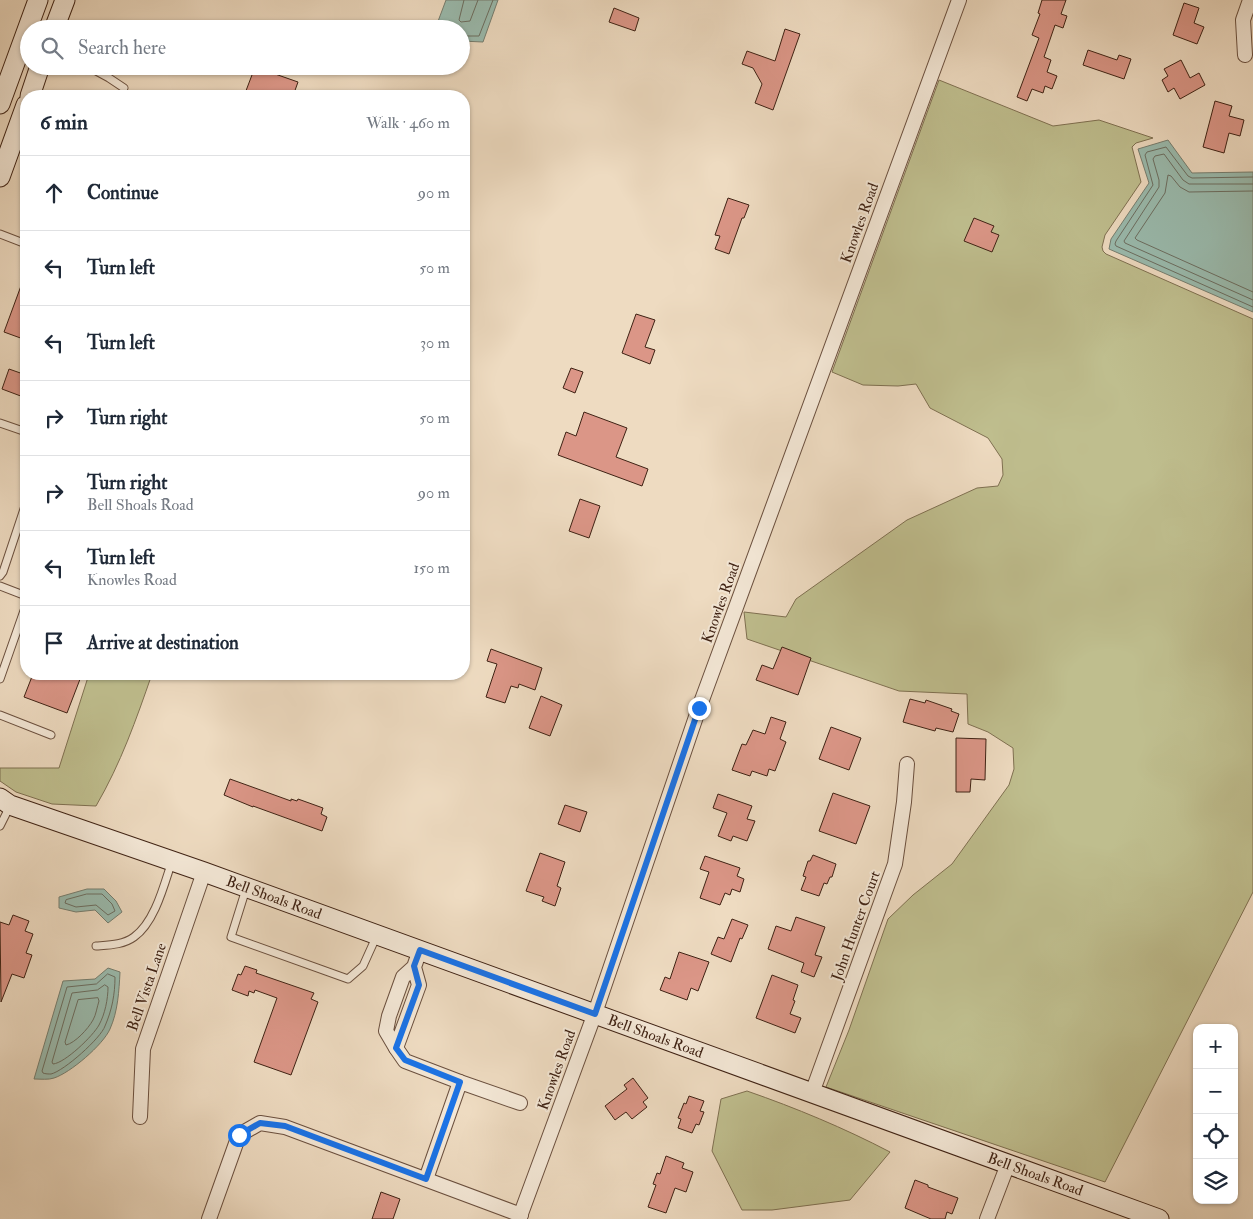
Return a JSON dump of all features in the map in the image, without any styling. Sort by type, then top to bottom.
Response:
[{"type":"main road","points":[[31,20],[38,0]]},
{"type":"main road","points":[[57,20],[65,0]]},
{"type":"main road","points":[[0,104],[20,49]]},
{"type":"main road","points":[[32,90],[37,75]]},
{"type":"main road","points":[[0,177],[20,124]]},
{"type":"main road","name":"Bell Shoals Road","points":[[3,803],[377,934],[417,958],[595,1014],[1159,1219]]},
{"type":"street","name":"Knowles Road","points":[[520,1217],[595,1014],[699,708],[959,0]]},
{"type":"street","points":[[1245,55],[1243,20],[1250,0]]},
{"type":"street","name":"John Hunter Court","points":[[812,1093],[895,864],[904,802],[907,764]]},
{"type":"street","name":"Bell Vista Lane","points":[[140,1117],[142,1049],[204,872]]},
{"type":"street","points":[[417,958],[403,977],[391,1010],[386,1031],[396,1048],[405,1060],[520,1103]]},
{"type":"street","points":[[396,1048],[419,985],[417,958]]},
{"type":"street","points":[[391,1010],[408,1016]]},
{"type":"street","points":[[426,1179],[460,1082]]},
{"type":"street","points":[[209,1219],[239,1135],[260,1123],[285,1126],[520,1217]]},
{"type":"street","points":[[987,1219],[1008,1164]]},
{"type":"lane","points":[[104,75],[124,88]]},
{"type":"lane","points":[[0,234],[20,242]]},
{"type":"lane","points":[[0,423],[20,430]]},
{"type":"lane","points":[[0,576],[20,521]]},
{"type":"lane","points":[[0,586],[20,594]]},
{"type":"lane","points":[[0,679],[20,623]]},
{"type":"lane","points":[[0,715],[51,735]]},
{"type":"lane","points":[[0,826],[3,803]]},
{"type":"lane","points":[[96,946],[124,942],[133,938],[148,924],[172,861]]},
{"type":"lane","points":[[246,887],[231,937],[348,979],[363,966],[377,934]]},
{"type":"shaded area","points":[[939,80],[1053,126],[1099,120],[1153,138],[1136,143],[1132,147],[1141,182],[1105,235],[1103,251],[1253,319],[1253,892],[1105,1182],[826,1087],[849,1030],[888,919],[913,895],[952,864],[1009,785],[1014,769],[1013,748],[988,732],[968,724],[967,694],[899,691],[747,639],[744,612],[786,617],[796,599],[907,520],[977,488],[998,486],[1003,475],[1002,459],[988,438],[930,408],[916,384],[898,386],[863,385],[832,372]]},
{"type":"shaded area","points":[[87,680],[150,680],[134,725],[96,806],[52,804],[16,792],[0,781],[0,768],[59,768]]},
{"type":"shaded area","points":[[747,1091],[820,1119],[890,1152],[850,1200],[772,1210],[742,1210],[712,1151],[721,1099]]},
{"type":"water","points":[[446,0],[498,0],[483,42],[470,41],[470,20],[438,20]]},
{"type":"water","points":[[1168,140],[1192,173],[1253,172],[1253,312],[1109,249],[1111,239],[1149,183],[1138,149]]},
{"type":"water","points":[[87,889],[104,889],[116,901],[122,912],[108,923],[95,910],[76,912],[59,908],[59,897]]},
{"type":"water","points":[[108,968],[120,972],[119,994],[113,1022],[101,1043],[77,1065],[61,1075],[52,1079],[34,1079],[63,981],[95,979]]},
{"type":"building","points":[[1042,0],[1066,0],[1061,14],[1067,16],[1063,28],[1055,25],[1044,57],[1051,60],[1047,72],[1057,76],[1052,89],[1045,86],[1043,93],[1032,89],[1027,101],[1017,97],[1039,38],[1032,35],[1040,14],[1038,13]]},
{"type":"building","points":[[1184,3],[1199,8],[1194,23],[1204,27],[1197,44],[1173,35]]},
{"type":"building","points":[[614,8],[639,18],[635,31],[609,22]]},
{"type":"building","points":[[785,29],[800,34],[773,110],[755,103],[762,84],[753,68],[742,64],[747,51],[775,61]]},
{"type":"building","points":[[1088,50],[1117,60],[1119,55],[1131,59],[1124,79],[1083,65]]},
{"type":"building","points":[[1181,60],[1190,78],[1199,73],[1205,85],[1180,99],[1174,88],[1168,92],[1162,80],[1168,76],[1164,69]]},
{"type":"building","points":[[252,75],[278,75],[298,82],[295,90],[246,90]]},
{"type":"building","points":[[1215,101],[1232,106],[1229,116],[1244,120],[1240,136],[1229,133],[1224,153],[1203,147]]},
{"type":"building","points":[[728,198],[749,205],[744,218],[742,218],[729,254],[715,249],[720,236],[715,235]]},
{"type":"building","points":[[974,218],[994,226],[991,232],[999,235],[992,252],[964,241]]},
{"type":"building","points":[[20,289],[20,338],[4,332]]},
{"type":"building","points":[[636,314],[655,320],[645,347],[655,350],[650,364],[622,353]]},
{"type":"building","points":[[571,368],[583,372],[575,393],[563,388]]},
{"type":"building","points":[[9,369],[20,373],[20,396],[2,389]]},
{"type":"building","points":[[584,412],[627,428],[616,457],[648,469],[642,486],[558,455],[566,432],[576,436]]},
{"type":"building","points":[[580,499],[600,506],[589,538],[569,531]]},
{"type":"building","points":[[782,647],[811,658],[798,695],[756,680],[762,665],[773,669]]},
{"type":"building","points":[[491,649],[542,668],[535,690],[519,684],[518,688],[511,686],[505,703],[486,697],[497,664],[487,661]]},
{"type":"building","points":[[31,680],[80,680],[67,713],[24,697]]},
{"type":"building","points":[[541,696],[562,705],[550,736],[529,728]]},
{"type":"building","points":[[910,699],[925,703],[926,700],[952,709],[951,711],[959,714],[953,732],[936,728],[935,731],[903,722]]},
{"type":"building","points":[[771,717],[786,722],[780,739],[786,742],[775,771],[769,769],[767,776],[752,771],[750,776],[732,770],[742,744],[746,745],[753,730],[765,734]]},
{"type":"building","points":[[831,727],[861,738],[849,770],[819,759]]},
{"type":"building","points":[[956,738],[986,739],[985,780],[971,779],[970,792],[956,792]]},
{"type":"building","points":[[230,779],[291,801],[291,799],[297,801],[298,799],[323,808],[321,814],[327,817],[322,831],[224,795]]},
{"type":"building","points":[[833,793],[870,806],[856,844],[819,831]]},
{"type":"building","points":[[718,794],[752,806],[747,819],[755,821],[747,841],[733,836],[731,841],[718,836],[727,813],[713,808]]},
{"type":"building","points":[[565,805],[587,812],[580,832],[558,824]]},
{"type":"building","points":[[540,853],[565,862],[557,886],[561,888],[555,906],[542,901],[544,897],[526,891]]},
{"type":"building","points":[[813,855],[836,864],[832,877],[830,877],[827,884],[824,883],[819,896],[801,890],[806,877],[803,876],[808,861],[810,861]]},
{"type":"building","points":[[705,856],[740,868],[737,876],[744,879],[740,892],[732,889],[730,895],[725,893],[720,905],[700,898],[709,872],[700,869]]},
{"type":"building","points":[[13,915],[29,921],[25,931],[33,934],[26,953],[32,955],[24,978],[12,974],[1,1002],[0,922],[9,925]]},
{"type":"building","points":[[796,917],[825,927],[815,955],[822,957],[814,977],[801,972],[804,963],[768,949],[776,926],[791,931]]},
{"type":"building","points":[[732,919],[748,925],[742,939],[740,938],[731,962],[711,954],[718,937],[724,939]]},
{"type":"building","points":[[679,952],[709,962],[698,991],[691,988],[687,1000],[660,990],[665,977],[670,979]]},
{"type":"building","points":[[245,966],[257,970],[256,973],[314,993],[311,999],[318,1002],[291,1075],[254,1062],[277,998],[255,990],[254,993],[249,991],[248,996],[232,990],[238,974],[241,975]]},
{"type":"building","points":[[772,975],[798,985],[790,1014],[801,1018],[795,1033],[756,1018]]},
{"type":"building","points":[[633,1078],[648,1098],[643,1102],[647,1107],[632,1119],[626,1112],[615,1120],[605,1106],[627,1089],[624,1085]]},
{"type":"building","points":[[689,1096],[704,1101],[700,1111],[704,1112],[699,1125],[696,1124],[692,1133],[678,1128],[681,1119],[678,1118]]},
{"type":"building","points":[[666,1156],[684,1163],[682,1168],[693,1172],[686,1192],[675,1188],[666,1213],[648,1207],[656,1185],[653,1184],[657,1173],[660,1174]]},
{"type":"building","points":[[915,1180],[958,1198],[952,1214],[947,1212],[945,1219],[931,1219],[905,1208]]},
{"type":"building","points":[[381,1192],[400,1199],[393,1219],[372,1219]]},
{"type":"route","points":[[239,1135],[260,1123],[285,1126],[426,1179],[460,1082],[418,1067],[405,1060],[396,1048],[419,985],[414,966],[420,950],[595,1014],[699,708]]}]
